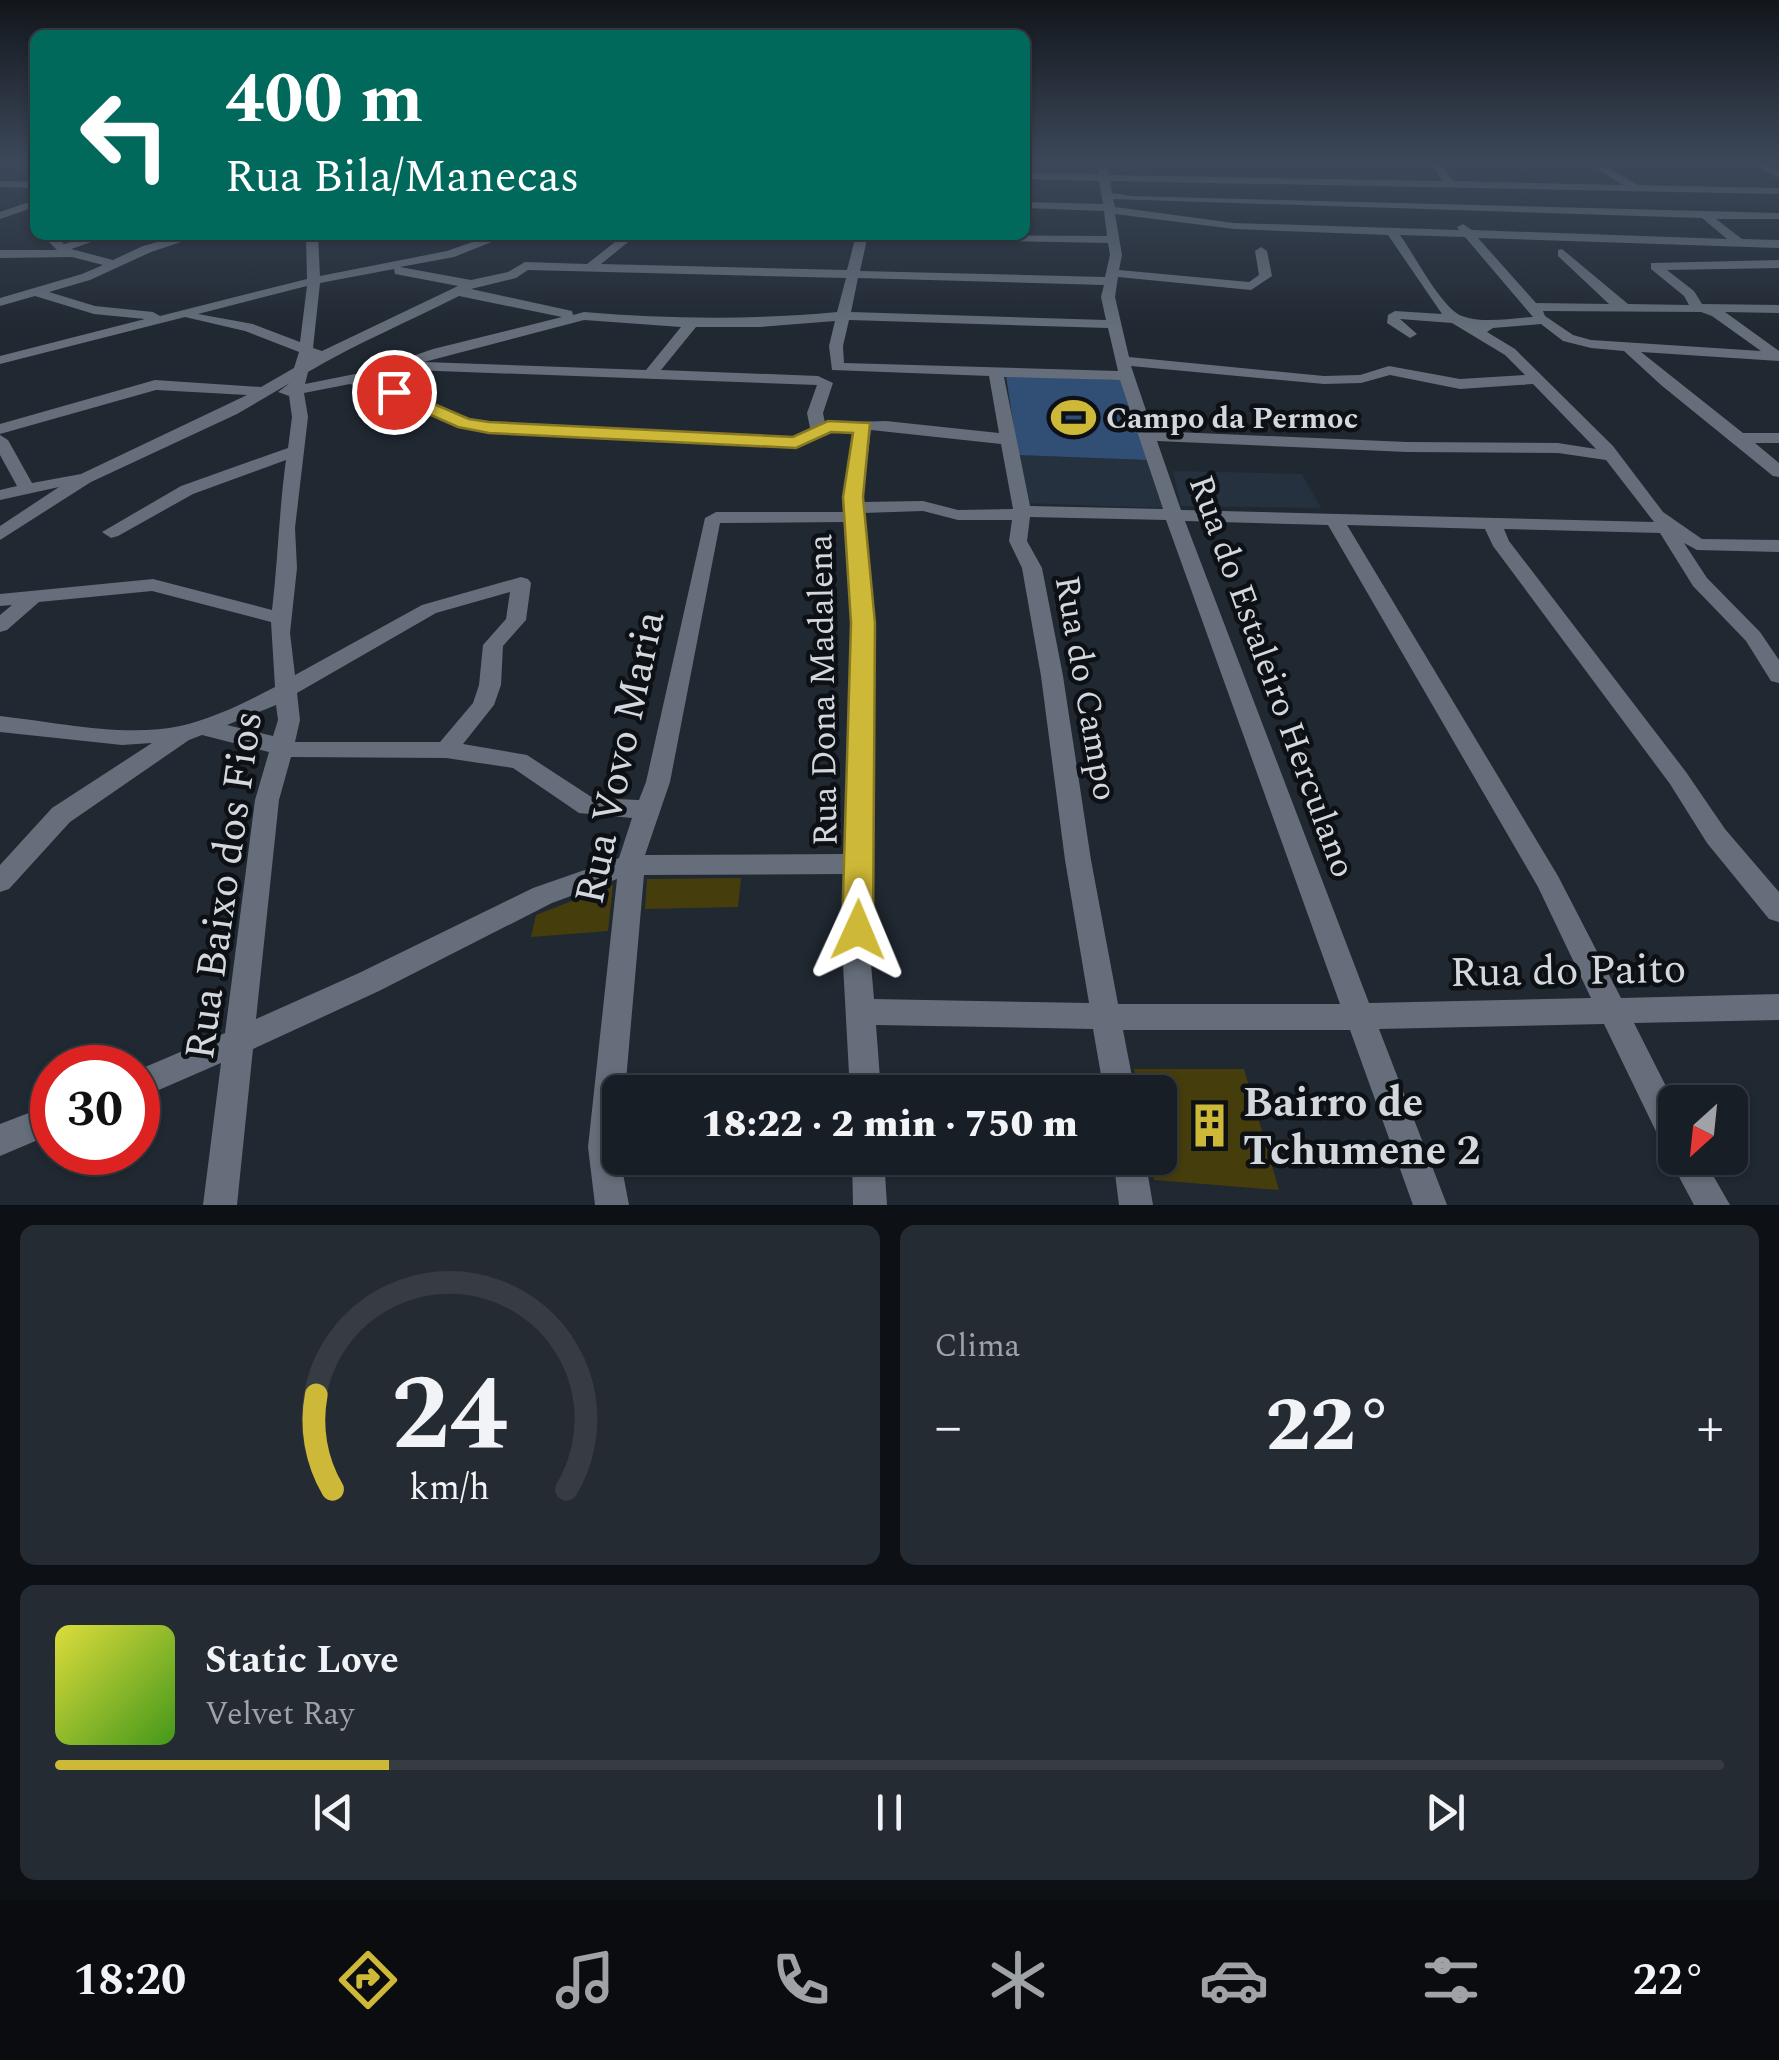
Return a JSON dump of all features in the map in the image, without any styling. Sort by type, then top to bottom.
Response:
[{"type":"street","points":[[23,219],[29,221]]},
{"type":"street","name":"Rua do Estaleiro Herculano","points":[[1111,219],[1114,240],[1108,290],[1124,368],[1430,1205]]},
{"type":"street","points":[[1182,219],[1290,228],[1779,244]]},
{"type":"street","points":[[1285,219],[1290,228]]},
{"type":"street","points":[[1456,219],[1544,320],[1568,338],[1624,348],[1779,357]]},
{"type":"street","points":[[1710,219],[1738,242]]},
{"type":"street","points":[[1390,230],[1417,263],[1441,306],[1455,319]]},
{"type":"street","points":[[1030,238],[1114,240]]},
{"type":"street","points":[[52,240],[60,249],[115,264]]},
{"type":"street","points":[[60,249],[90,240]]},
{"type":"street","points":[[0,302],[178,240]]},
{"type":"street","name":"Rua Baixo dos Fios","points":[[220,1205],[266,800],[282,747],[289,695],[280,652],[281,616],[287,568],[286,528],[304,391],[302,370],[313,281],[312,240]]},
{"type":"street","points":[[0,360],[313,281],[450,254],[489,240]]},
{"type":"street","points":[[590,266],[624,240]]},
{"type":"street","points":[[861,240],[842,316],[834,359],[837,367],[996,372],[1124,368],[1309,379],[1360,379],[1389,370],[1466,384],[1498,378],[1534,378]]},
{"type":"street","points":[[0,534],[86,478],[231,411],[324,356],[471,284],[512,275],[525,266],[1112,277],[1251,286],[1266,276],[1262,252]]},
{"type":"street","points":[[1562,253],[1610,299],[1625,308]]},
{"type":"street","points":[[0,254],[75,254]]},
{"type":"street","points":[[1779,264],[1655,266],[1756,344],[1779,357]]},
{"type":"street","points":[[374,269],[428,274],[471,284]]},
{"type":"street","points":[[456,292],[488,294],[532,310],[691,324],[842,316],[1113,324]]},
{"type":"street","points":[[0,294],[33,293],[94,310],[178,316],[248,327],[324,356]]},
{"type":"street","points":[[1532,307],[1779,309]]},
{"type":"street","points":[[1607,308],[1600,327],[1682,398],[1742,438],[1779,472]]},
{"type":"street","points":[[1410,334],[1392,320],[1394,315],[1455,319],[1485,328],[1544,320]]},
{"type":"street","points":[[231,411],[396,368],[438,352],[584,316]]},
{"type":"street","points":[[649,375],[691,324]]},
{"type":"street","points":[[1485,328],[1612,456],[1700,582],[1753,637],[1779,676]]},
{"type":"street","points":[[396,368],[514,367],[822,381],[825,383],[814,420],[818,429]]},
{"type":"street","name":"Rua do Campo","points":[[996,372],[1022,512],[1018,541],[1032,568],[1061,729],[1084,899],[1116,1075]]},
{"type":"street","points":[[348,379],[416,400],[464,423],[489,428],[796,442],[806,440],[818,429],[863,427],[969,433],[1010,440]]},
{"type":"street","points":[[0,430],[155,385],[267,392]]},
{"type":"street","points":[[969,433],[1006,416]]},
{"type":"street","name":"Rua Dona Madalena","points":[[863,427],[855,513],[864,661],[859,864],[865,1075]]},
{"type":"street","points":[[1148,436],[1407,447],[1558,448],[1612,456]]},
{"type":"street","points":[[1742,438],[1779,438]]},
{"type":"street","points":[[0,440],[27,489]]},
{"type":"street","points":[[111,532],[187,490],[297,450]]},
{"type":"street","points":[[0,496],[86,478]]},
{"type":"street","points":[[855,513],[923,506],[958,515],[1176,514],[1663,526],[1697,544],[1779,546]]},
{"type":"street","name":"Rua Vovo Maria","points":[[612,1205],[604,1148],[632,865],[658,782],[704,542],[712,519],[855,513]]},
{"type":"street","points":[[1333,517],[1549,884],[1658,1104]]},
{"type":"street","points":[[1492,523],[1500,542],[1678,778],[1716,836],[1779,911]]},
{"type":"street","points":[[0,882],[61,815],[193,731],[289,695],[429,608],[522,583],[516,620],[493,645],[490,685],[483,705],[446,750]]},
{"type":"street","points":[[0,600],[153,584],[260,615],[281,616]]},
{"type":"street","points":[[0,626],[35,596]]},
{"type":"street","points":[[0,725],[108,737],[193,731],[331,752],[446,750],[519,761],[588,807],[647,809]]},
{"type":"street","points":[[160,1075],[560,888],[632,865],[859,864]]},
{"type":"street","name":"Rua do Paito","points":[[861,1012],[1108,1018],[1360,1017],[1779,1007]]},
{"type":"street","points":[[0,1140],[30,1128]]},
{"type":"street","points":[[869,1175],[870,1205]]},
{"type":"street","points":[[1132,1175],[1136,1205]]},
{"type":"street","points":[[1695,1175],[1713,1205]]},
{"type":"shaded area","name":"Campo da Permoc","points":[[1006,376],[1122,380],[1147,460],[1018,455]]},
{"type":"shaded area","points":[[1018,455],[1147,460],[1162,508],[1026,503]]},
{"type":"shaded area","points":[[1173,471],[1302,474],[1321,508],[1181,506]]},
{"type":"building","points":[[741,878],[738,907],[645,909],[647,879]]},
{"type":"building","points":[[613,885],[608,931],[531,937],[536,915]]},
{"type":"building","name":"Bairro de Tchumene 2","points":[[1134,1069],[1244,1069],[1279,1190],[1154,1180],[1153,1175],[1177,1175],[1177,1075],[1135,1075]]},
{"type":"place","name":"Campo da Permoc","points":[[1073,418]]},
{"type":"place","name":"Bairro de Tchumene 2","points":[[1210,1125]]},
{"type":"route","points":[[394,392],[464,423],[489,428],[796,442],[806,440],[818,429],[863,427],[853,497],[864,680],[858,930]]}]
